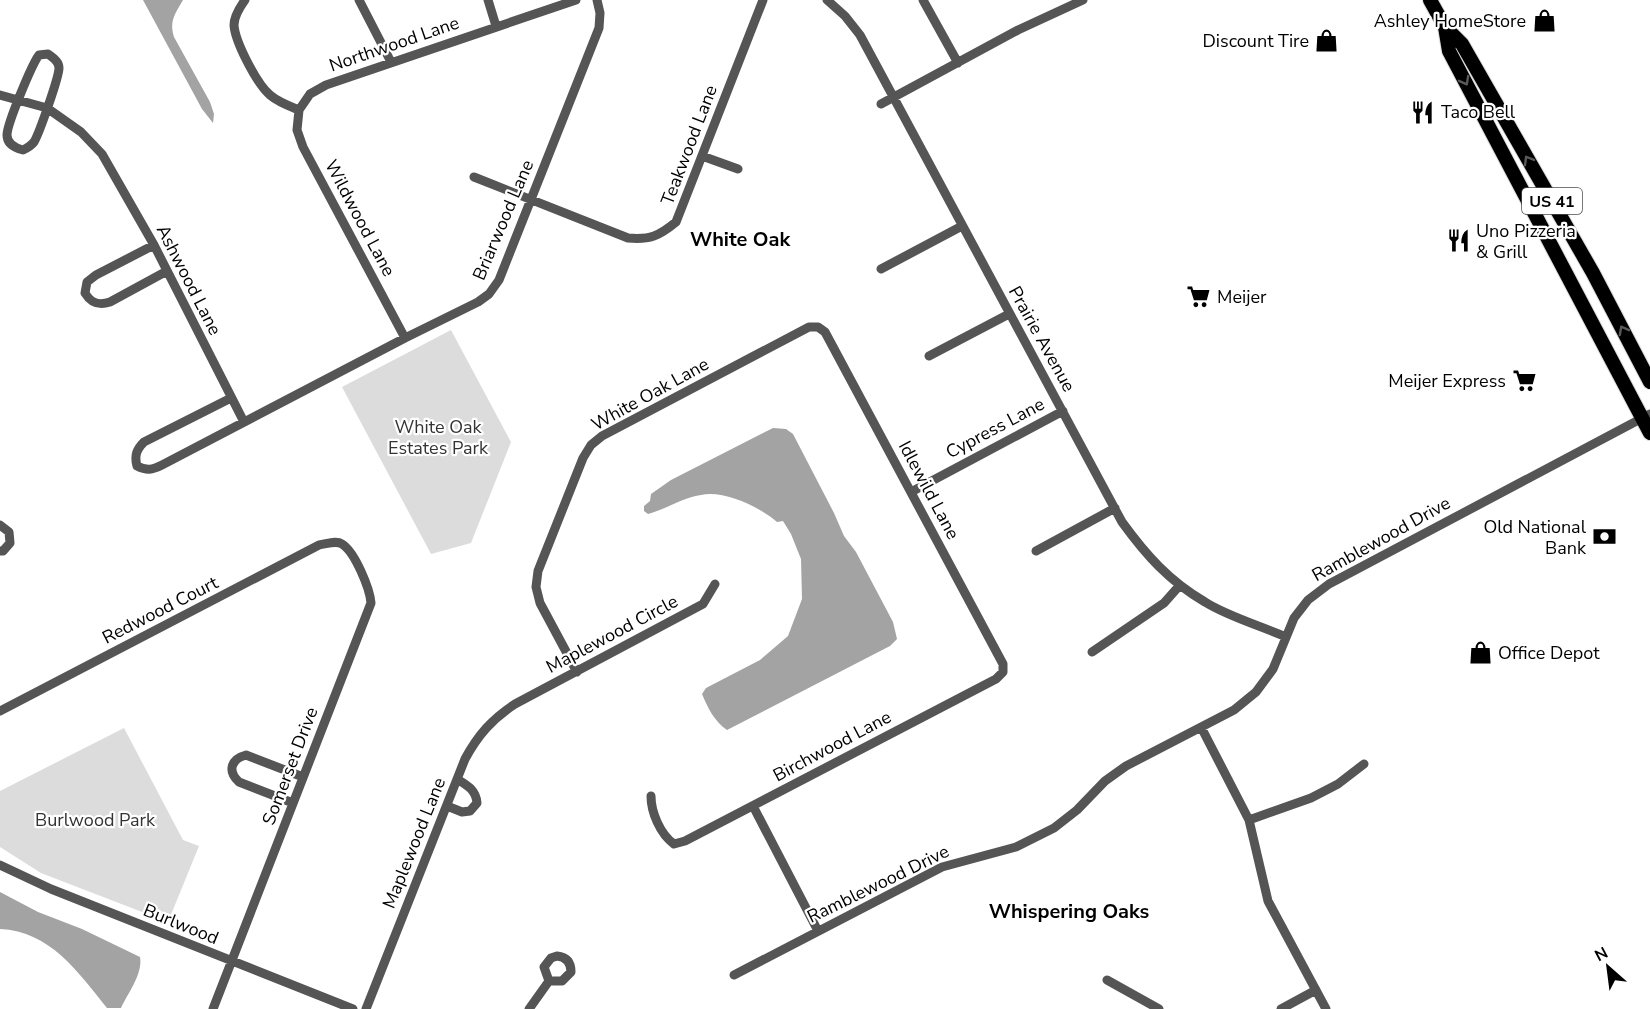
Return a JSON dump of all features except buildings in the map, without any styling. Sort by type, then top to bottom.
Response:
[{"type":"highway","name":"US 41","points":[[1430,0],[1444,27],[1449,51],[1646,416],[1650,433]]},
{"type":"highway","name":"US 41","points":[[1444,27],[1462,44],[1593,273],[1650,382]]},
{"type":"street","points":[[245,0],[239,8],[234,23],[237,39],[268,94],[299,110]]},
{"type":"street","points":[[359,0],[391,63]]},
{"type":"street","points":[[488,0],[496,26]]},
{"type":"street","name":"Northwood Lane","points":[[299,110],[310,94],[326,85],[576,0]]},
{"type":"street","name":"Briarwood Lane","points":[[231,398],[144,442],[137,449],[135,459],[137,466],[151,470],[478,302],[489,294],[499,280],[599,28],[600,13],[597,0]]},
{"type":"street","name":"Teakwood Lane","points":[[474,177],[628,238],[644,239],[663,233],[676,222],[763,0]]},
{"type":"street","name":"Prairie Avenue","points":[[827,0],[845,16],[860,35],[1115,508],[1144,552],[1169,577],[1206,603],[1286,637]]},
{"type":"street","points":[[923,0],[958,63]]},
{"type":"street","points":[[881,104],[1018,30],[1083,0]]},
{"type":"street","points":[[48,54],[57,60],[59,67],[35,141],[23,150],[14,147],[9,142],[7,134],[19,99],[33,62],[39,56],[48,54]]},
{"type":"street","name":"Ashwood Lane","points":[[0,95],[47,108],[81,132],[102,154],[154,245],[244,422]]},
{"type":"street","name":"Wildwood Lane","points":[[299,110],[297,130],[303,147],[405,338]]},
{"type":"street","points":[[702,156],[738,169]]},
{"type":"street","points":[[881,268],[962,226]]},
{"type":"street","points":[[154,245],[96,275],[87,282],[85,293],[89,300],[101,305],[167,271]]},
{"type":"street","points":[[929,356],[1010,314]]},
{"type":"street","name":"White Oak Lane","points":[[577,672],[540,603],[536,587],[538,571],[583,458],[591,445],[602,436],[809,327],[818,327]]},
{"type":"street","name":"Idlewild Lane","points":[[818,327],[825,332],[911,492],[1003,664],[1003,672]]},
{"type":"street","name":"Cypress Lane","points":[[911,492],[1063,411]]},
{"type":"street","name":"Ramblewood Drive","points":[[734,975],[942,867],[1016,847],[1054,828],[1077,810],[1105,781],[1126,766],[1234,710],[1256,692],[1273,669],[1294,618],[1308,600],[1329,584],[1646,416]]},
{"type":"street","points":[[1036,551],[1115,508]]},
{"type":"street","points":[[0,525],[9,532],[10,543],[3,551],[0,551]]},
{"type":"street","name":"Redwood Court","points":[[0,711],[319,545],[336,542]]},
{"type":"street","name":"Somerset Drive","points":[[213,1009],[371,603],[370,591],[350,551],[343,544],[336,542]]},
{"type":"street","name":"Maplewood Circle","points":[[515,704],[703,604],[715,584]]},
{"type":"street","points":[[1092,652],[1164,603],[1180,585]]},
{"type":"street","name":"Birchwood Lane","points":[[651,796],[651,808],[667,839],[674,844],[685,841],[996,679],[1003,672]]},
{"type":"street","name":"Maplewood Lane","points":[[366,1009],[457,779],[475,740],[486,727],[515,704]]},
{"type":"street","points":[[1201,727],[1249,820],[1268,901],[1326,1009]]},
{"type":"street","points":[[293,803],[239,782],[231,770],[233,762],[239,757],[246,756],[303,777]]},
{"type":"street","points":[[1249,820],[1311,798],[1338,784],[1364,764]]},
{"type":"street","points":[[447,806],[462,812],[470,811],[477,803],[477,796],[472,789],[457,779]]},
{"type":"street","points":[[753,806],[818,931]]},
{"type":"street","name":"Burlwood","points":[[0,865],[51,889],[352,1009]]},
{"type":"street","points":[[1107,980],[1159,1009]]},
{"type":"street","points":[[529,1009],[549,981]]},
{"type":"street","points":[[1281,1009],[1316,990]]},
{"type":"green space","name":"White Oak Estates Park","points":[[451,330],[511,442],[471,543],[431,554],[342,387]]},
{"type":"green space","name":"Burlwood Park","points":[[124,728],[183,840],[199,846],[168,922],[41,873],[0,847],[0,791]]},
{"type":"shaded area","points":[[143,0],[183,0],[172,26],[174,37],[210,102],[214,114],[213,123],[202,109]]},
{"type":"shaded area","points":[[773,428],[786,429],[793,434],[844,536],[856,552],[893,622],[897,639],[890,646],[727,730],[715,718],[702,694],[706,688],[760,660],[788,636],[802,599],[801,559],[783,521],[777,522],[752,506],[731,497],[701,495],[648,514],[644,511],[644,506],[650,501],[651,494],[671,480]]},
{"type":"shaded area","points":[[0,892],[38,912],[82,929],[140,957],[137,977],[121,1008],[107,1008],[74,968],[48,945],[18,931],[0,929]]},
{"type":"place","name":"Ashley HomeStore","points":[[1544,21]]},
{"type":"place","name":"Discount Tire","points":[[1327,41]]},
{"type":"place","name":"Taco Bell","points":[[1423,112]]},
{"type":"place","name":"Uno Pizzeria & Grill","points":[[1458,241]]},
{"type":"place","name":"Meijer","points":[[1199,297]]},
{"type":"place","name":"Meijer Express","points":[[1524,381]]},
{"type":"place","name":"Old National Bank","points":[[1604,537]]},
{"type":"place","name":"Office Depot","points":[[1480,653]]},
{"type":"district","name":"White Oak","points":[[740,239]]},
{"type":"district","name":"Whispering Oaks","points":[[1069,911]]}]
